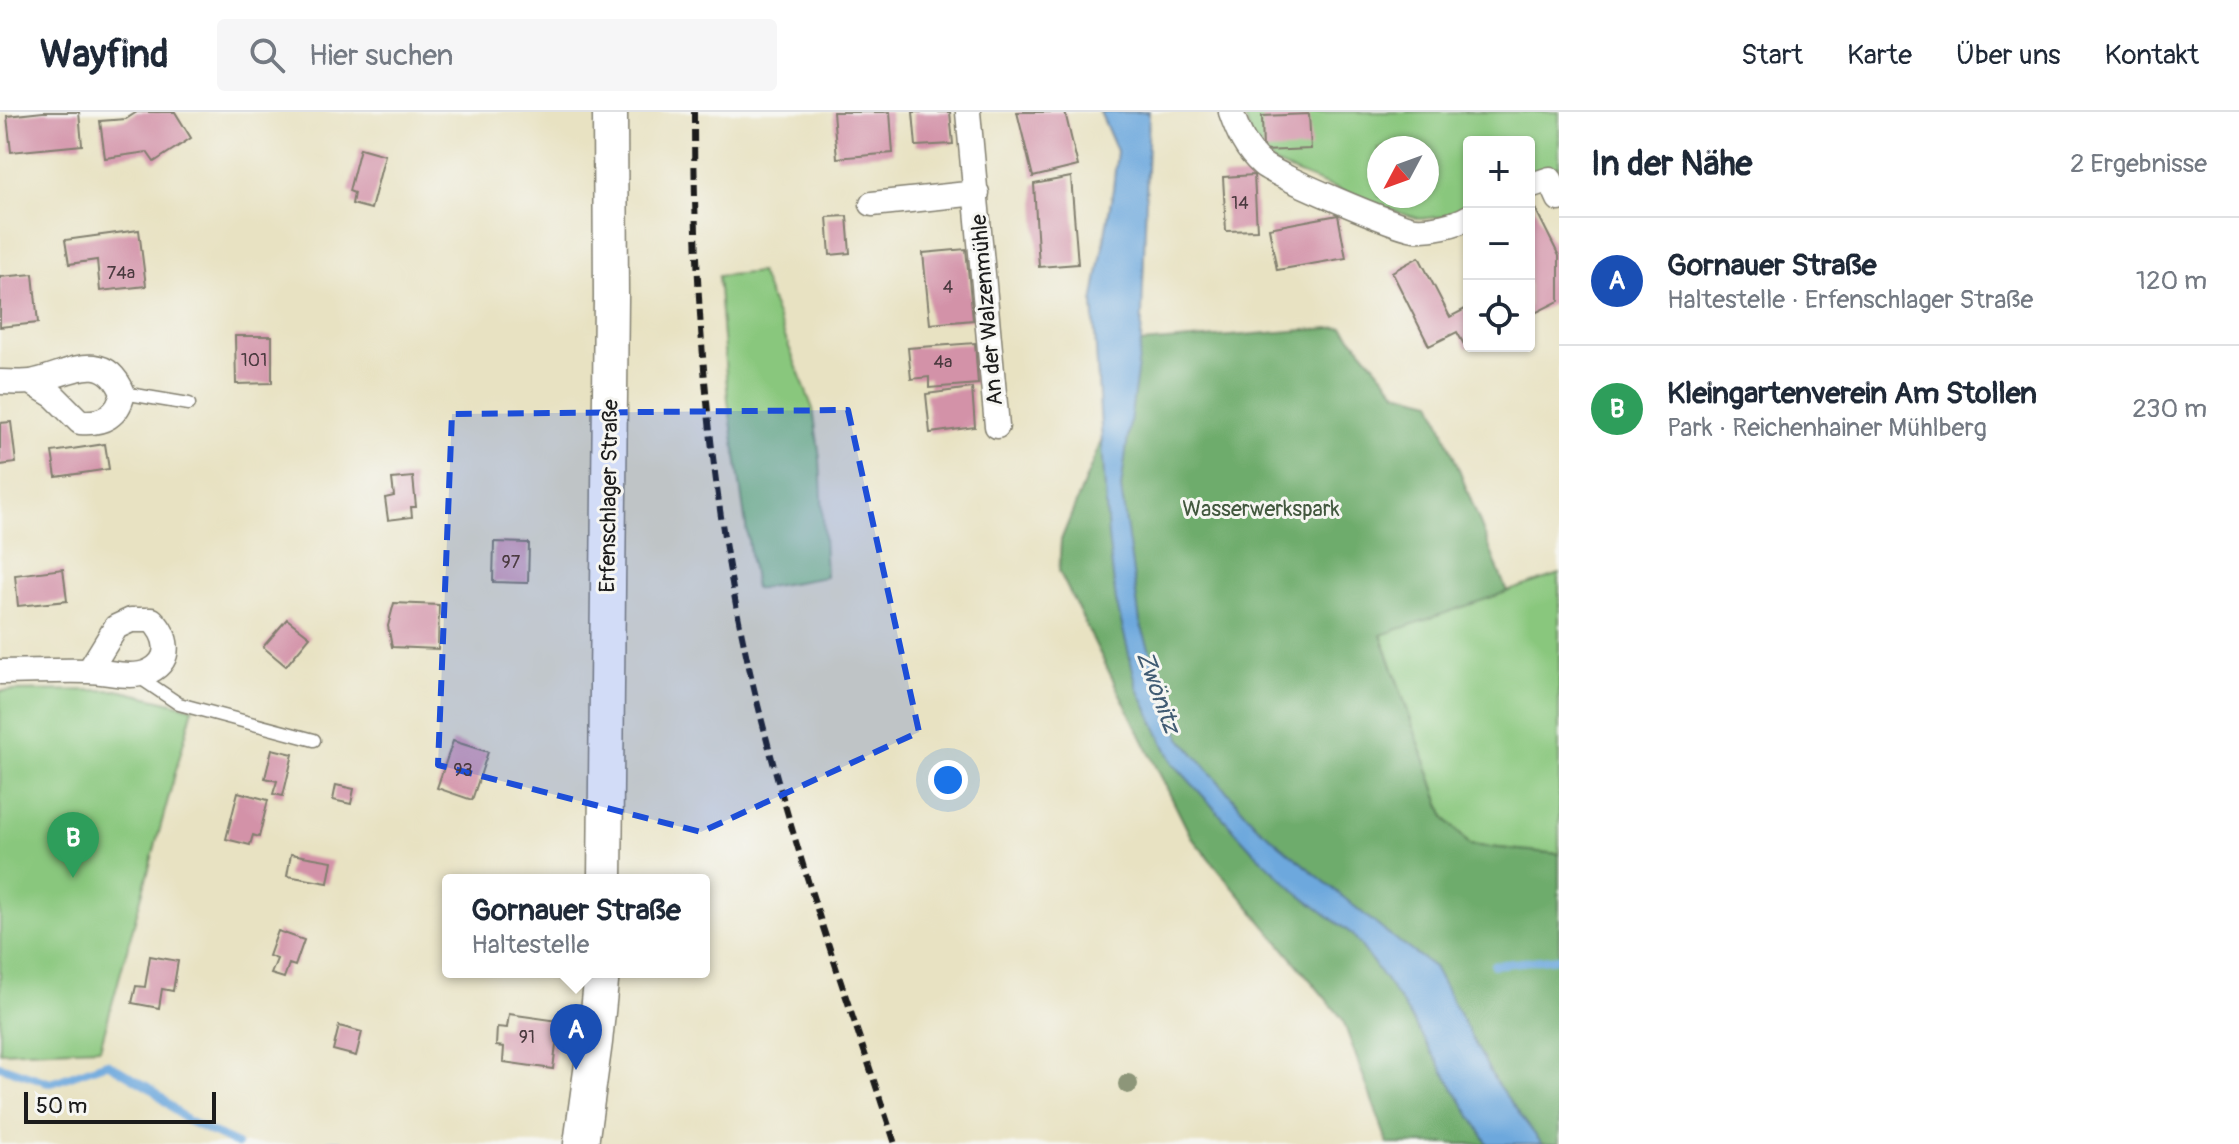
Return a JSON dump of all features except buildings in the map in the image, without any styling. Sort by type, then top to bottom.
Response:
[{"type":"main road","name":"Erfenschlager Straße","points":[[605,874],[610,112]]},
{"type":"main road","points":[[581,1144],[601,978]]},
{"type":"street","name":"An der Walzenmühle","points":[[968,112],[997,426]]},
{"type":"street","points":[[1231,112],[1241,140],[1263,166],[1377,217],[1414,229],[1463,220]]},
{"type":"street","points":[[1535,184],[1550,179],[1559,199]]},
{"type":"street","name":"An der Walzenmühle","points":[[872,204],[977,193]]},
{"type":"street","points":[[0,382],[31,382],[91,366],[110,373],[123,393],[117,412],[106,420],[80,422],[54,396],[31,382]]},
{"type":"street","points":[[0,672],[89,671],[136,675],[151,671],[163,659],[167,645],[163,632],[152,620],[131,620],[116,627],[89,671]]},
{"type":"lane","points":[[123,393],[189,404]]},
{"type":"lane","points":[[136,675],[179,704],[314,740]]},
{"type":"highlighted area","points":[[848,410],[919,732],[701,832],[438,765],[452,414]]},
{"type":"green space","points":[[1243,112],[1559,112],[1559,166],[1535,176],[1535,136],[1463,136],[1463,211],[1456,215],[1420,219],[1384,208],[1439,208],[1439,136],[1367,136],[1367,201],[1274,164],[1252,138]]},
{"type":"green space","points":[[760,272],[813,409],[820,458],[826,577],[755,589],[728,400],[718,276]]},
{"type":"green space","name":"Wasserwerkspark","points":[[1343,327],[1397,392],[1432,401],[1507,592],[1381,635],[1445,818],[1470,845],[1559,854],[1559,1144],[1388,1144],[1342,1018],[1191,837],[1059,571],[1061,540],[1141,343]]},
{"type":"green space","points":[[1559,574],[1559,854],[1470,845],[1445,818],[1381,634]]},
{"type":"green space","points":[[118,690],[193,708],[100,1048],[0,1052],[0,691]]},
{"type":"water","name":"Zwönitz","points":[[1100,112],[1149,112],[1141,343],[1121,488],[1140,622],[1180,737],[1256,825],[1388,934],[1434,967],[1495,1081],[1542,1144],[1488,1144],[1401,1002],[1353,935],[1300,895],[1254,852],[1173,763],[1137,687],[1116,601],[1108,537],[1093,303],[1117,151]]},
{"type":"waterway","points":[[1494,965],[1559,958]]},
{"type":"waterway","points":[[0,1066],[51,1083],[107,1063],[153,1090],[186,1120],[237,1144]]},
{"type":"waterway","points":[[330,1144],[340,1144]]},
{"type":"railway","points":[[694,112],[696,244],[704,375],[719,505],[742,635],[792,828],[895,1144]]},
{"type":"place","name":"Kleingartenverein Am Stollen","points":[[73,878]]},
{"type":"place","name":"Gornauer Straße","points":[[576,1070]]}]
